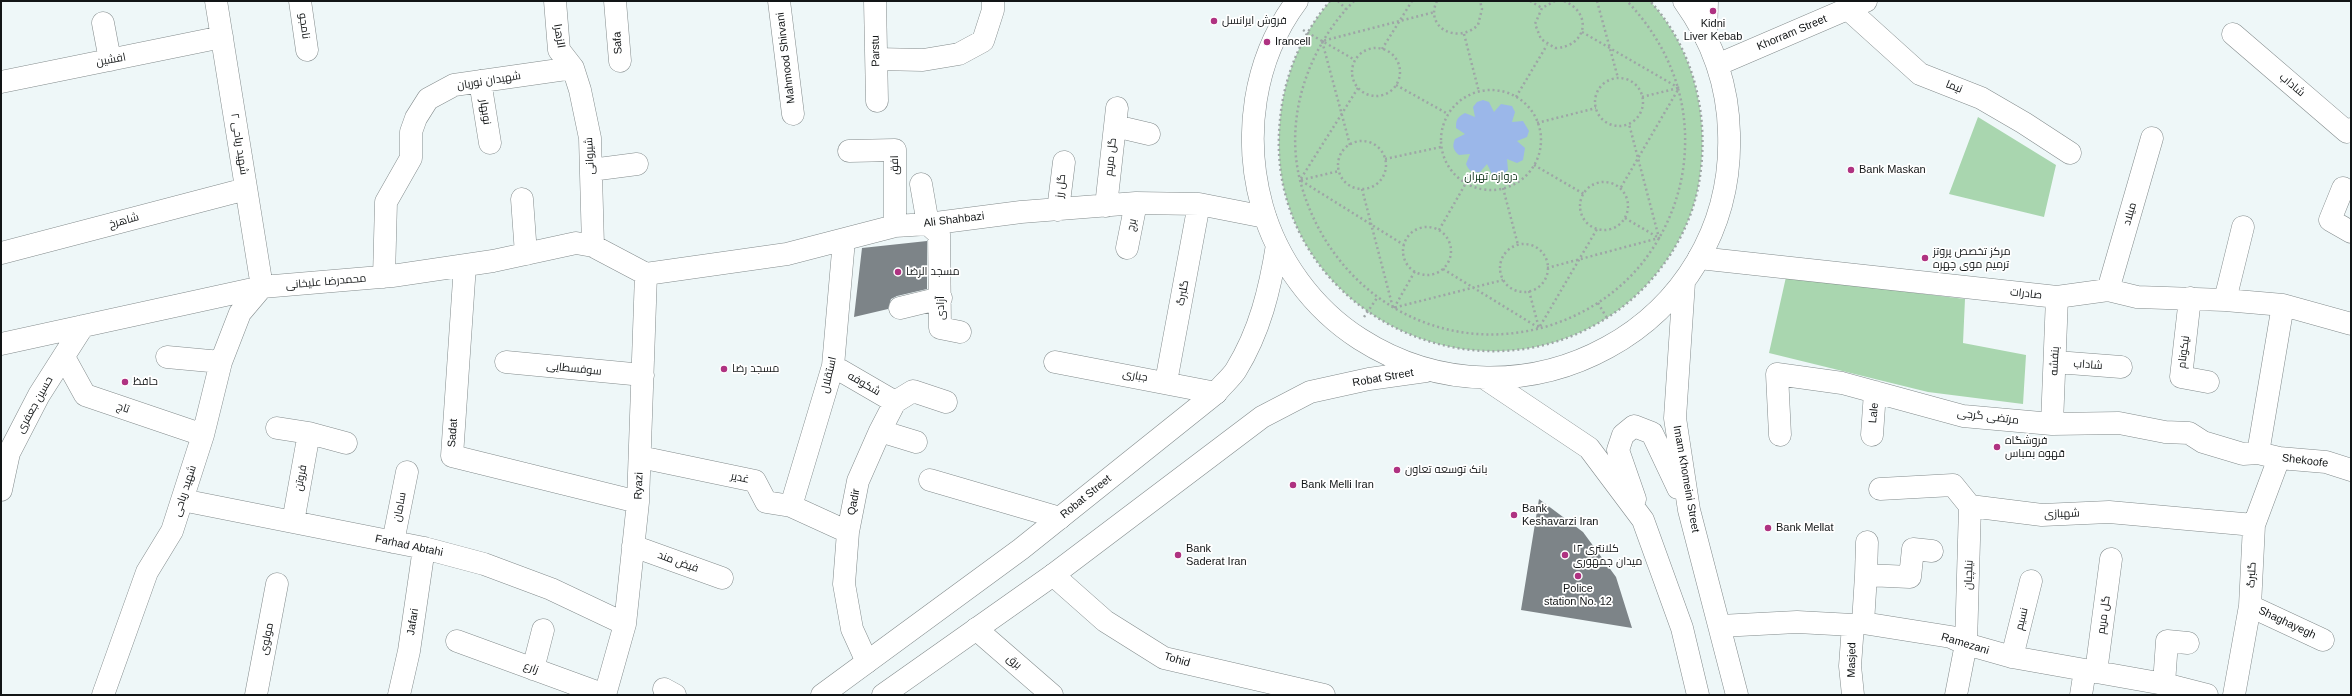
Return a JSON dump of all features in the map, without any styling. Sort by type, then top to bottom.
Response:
[{"type":"street","name":"شهید ریاحی ۲","points":[[216,1],[262,287]]},
{"type":"street","name":"نامجو","points":[[300,1],[307,50]]},
{"type":"street","name":"الزهرا","points":[[555,1],[559,50],[573,68]]},
{"type":"street","name":"Safa","points":[[615,1],[620,61]]},
{"type":"street","name":"Mahmood Shirvani","points":[[779,1],[793,114]]},
{"type":"street","name":"Parstu","points":[[876,1],[877,101]]},
{"type":"street","points":[[877,59],[923,60],[959,54],[983,41],[993,10],[993,1]]},
{"type":"street","points":[[1297,1],[1283,10],[1262,73],[1255,101],[1252,131],[1253,160],[1257,189],[1265,217],[1277,245],[1300,282],[1329,315],[1352,334],[1376,349],[1430,370],[1486,379],[1515,378],[1543,373],[1571,366],[1597,355],[1645,323],[1666,304],[1684,282],[1699,258],[1712,232],[1727,178],[1730,149],[1729,121],[1725,92],[1717,65],[1706,38],[1684,1]]},
{"type":"street","points":[[1706,38],[1707,1]]},
{"type":"street","name":"Khorram Street","points":[[1717,65],[1857,5]]},
{"type":"street","name":"نیما","points":[[1857,5],[1920,74],[1980,98],[2024,123],[2070,154]]},
{"type":"street","points":[[103,23],[110,60]]},
{"type":"street","name":"شاداب","points":[[2232,34],[2347,132],[2351,130]]},
{"type":"street","name":"افشین","points":[[1,82],[222,37]]},
{"type":"street","name":"شهیدان نوریان","points":[[384,277],[386,202],[411,158],[411,132],[416,118],[428,99],[454,85],[573,68]]},
{"type":"street","name":"شیروانی","points":[[573,68],[580,90],[590,138],[593,246]]},
{"type":"street","name":"نوبهار","points":[[480,81],[490,143]]},
{"type":"street","name":"گل مریم","points":[[1106,206],[1116,117],[1149,134]]},
{"type":"street","name":"میلاد","points":[[2108,290],[2152,138]]},
{"type":"street","name":"افق","points":[[849,151],[895,150],[895,226]]},
{"type":"street","name":"گل رز","points":[[1058,210],[1064,162]]},
{"type":"street","points":[[591,170],[637,164]]},
{"type":"street","points":[[921,184],[928,224]]},
{"type":"street","points":[[2343,188],[2330,220],[2351,232]]},
{"type":"street","name":"شاهرخ","points":[[1,253],[246,189]]},
{"type":"street","points":[[522,199],[526,254]]},
{"type":"street","name":"Ali Shahbazi","points":[[646,274],[787,254],[895,226],[928,224],[1021,212],[1106,206],[1136,202],[1200,204],[1265,217]]},
{"type":"street","name":"برج","points":[[1127,248],[1136,202]]},
{"type":"street","name":"گلبرگ","points":[[1166,382],[1200,204]]},
{"type":"street","name":"آزادی","points":[[928,224],[939,234],[941,298],[940,328],[960,332]]},
{"type":"street","points":[[2225,300],[2243,227]]},
{"type":"street","name":"استقلال","points":[[791,506],[833,366],[844,240]]},
{"type":"street","name":"محمدرضا علیخانی","points":[[2,340],[83,326],[262,287],[384,277],[464,265],[576,243],[593,246],[646,274]]},
{"type":"street","name":"Robat Street","points":[[822,695],[1060,518],[1216,393],[1236,371],[1257,328],[1270,285],[1277,245]]},
{"type":"street","name":"صادرات","points":[[1699,258],[2057,297],[2108,290],[2136,297],[2190,298],[2282,305],[2351,324]]},
{"type":"street","name":"Sadat","points":[[464,265],[452,456],[638,502]]},
{"type":"street","name":"Ryazi","points":[[605,695],[625,624],[638,502],[646,274]]},
{"type":"street","name":"Imam Khomeini Street","points":[[1684,282],[1675,418],[1689,510],[1737,695]]},
{"type":"street","name":"شهید ریاحی","points":[[103,695],[147,572],[172,531],[203,435],[221,362],[240,313],[262,287]]},
{"type":"street","name":"بنفشه","points":[[2052,424],[2056,362],[2057,297]]},
{"type":"street","points":[[900,308],[941,298]]},
{"type":"street","name":"نیکونام","points":[[2190,298],[2181,378],[2208,382]]},
{"type":"street","points":[[2258,453],[2282,305]]},
{"type":"street","name":"حسین جعفری","points":[[1,490],[10,453],[39,395],[83,326]]},
{"type":"street","name":"تاج","points":[[64,357],[85,395],[203,435]]},
{"type":"street","points":[[167,357],[221,362]]},
{"type":"street","name":"سوفسطایی","points":[[506,362],[643,375]]},
{"type":"street","name":"جباری","points":[[1055,362],[1166,382],[1216,393]]},
{"type":"street","name":"شاداب","points":[[2056,362],[2121,367]]},
{"type":"street","name":"شکوفه","points":[[833,366],[895,402]]},
{"type":"street","name":"Robat Street","points":[[882,695],[1053,575],[1262,417],[1310,392],[1369,379],[1430,370]]},
{"type":"street","name":"مرتضی گرجی","points":[[1780,435],[1777,374],[1842,383],[1963,416],[2052,424],[2120,423],[2165,432],[2189,433],[2203,442],[2236,452],[2243,454],[2258,453]]},
{"type":"street","points":[[1486,379],[1589,448],[1643,520]]},
{"type":"street","points":[[895,402],[913,391],[946,402]]},
{"type":"street","name":"Lale","points":[[1872,435],[1875,392]]},
{"type":"street","name":"Qadir","points":[[867,662],[852,629],[844,584],[848,532],[858,481],[880,431],[895,402]]},
{"type":"street","points":[[1689,510],[1652,433],[1634,426],[1623,435],[1618,450],[1682,628],[1698,695]]},
{"type":"street","points":[[277,428],[309,433],[346,443]]},
{"type":"street","points":[[880,431],[916,442]]},
{"type":"street","name":"فروتن","points":[[293,522],[309,433]]},
{"type":"street","name":"Shekoofe","points":[[2258,453],[2279,458],[2326,462],[2351,470]]},
{"type":"street","name":"غدیر","points":[[640,457],[755,482],[766,502],[791,506],[848,532]]},
{"type":"street","name":"گلبرگ","points":[[2234,695],[2250,606],[2254,525],[2279,458]]},
{"type":"street","name":"سامان","points":[[393,542],[406,472]]},
{"type":"street","points":[[930,480],[1060,518]]},
{"type":"street","points":[[1880,490],[1953,485],[1970,506]]},
{"type":"street","name":"Farhad Abtahi","points":[[182,500],[424,548],[484,564],[551,589],[625,624]]},
{"type":"street","name":"شهبازی","points":[[1970,506],[2042,515],[2109,512],[2254,525]]},
{"type":"street","name":"نیلچیان","points":[[1956,695],[1966,644],[1970,506]]},
{"type":"street","name":"Masjed","points":[[1853,695],[1850,666],[1866,575],[1867,542]]},
{"type":"street","name":"فیض مند","points":[[633,546],[722,578]]},
{"type":"street","name":"Jafari","points":[[399,695],[409,651],[424,548]]},
{"type":"street","points":[[1866,575],[1910,577],[1912,550],[1932,551]]},
{"type":"street","name":"گل مریم","points":[[2081,695],[2090,671],[2111,559]]},
{"type":"street","name":"Tohid","points":[[1053,575],[1105,621],[1164,658],[1324,695]]},
{"type":"street","name":"نسیم","points":[[2012,657],[2031,581]]},
{"type":"street","name":"مولوی","points":[[256,695],[277,584]]},
{"type":"street","name":"Shaghayegh","points":[[2250,606],[2323,640]]},
{"type":"street","name":"Ramezani","points":[[1720,626],[1797,622],[1858,624],[1951,637],[1966,644],[2012,657],[2164,684],[2207,695]]},
{"type":"street","name":"برق","points":[[976,629],[1052,695]]},
{"type":"street","points":[[533,668],[543,630]]},
{"type":"street","name":"زارع","points":[[456,641],[605,695]]},
{"type":"street","points":[[2164,684],[2167,641],[2188,643]]},
{"type":"path","points":[[1330,1],[1308,32],[1287,80],[1279,132],[1279,158],[1290,209],[1300,233],[1314,256],[1347,296],[1389,326],[1436,345],[1487,352],[1512,352],[1537,348],[1585,331],[1628,303],[1662,266],[1687,222],[1696,198],[1703,154],[1703,123],[1699,98],[1692,73],[1682,49],[1670,27],[1650,1]]},
{"type":"path","points":[[1338,1],[1346,9]]},
{"type":"path","points":[[1354,1],[1346,9],[1322,41],[1306,79],[1298,112],[1296,139],[1300,180],[1316,226],[1328,246],[1359,282],[1393,308],[1428,324],[1464,332],[1502,334],[1539,328],[1566,319],[1598,303],[1633,274],[1659,238],[1669,219],[1682,176],[1686,132],[1678,88],[1662,48],[1651,30],[1627,1]]},
{"type":"path","points":[[1382,49],[1412,1]]},
{"type":"path","points":[[1437,1],[1434,12],[1436,20],[1448,33],[1464,34],[1478,25],[1482,9],[1480,1]]},
{"type":"path","points":[[1530,1],[1542,8]]},
{"type":"path","points":[[1555,1],[1542,8],[1535,24],[1541,39],[1547,45],[1564,48],[1578,39],[1582,32],[1581,16],[1572,2],[1564,1]]},
{"type":"path","points":[[1597,1],[1618,78]]},
{"type":"path","points":[[1283,10],[1308,32],[1355,60]]},
{"type":"path","points":[[1322,41],[1434,12]]},
{"type":"path","points":[[1582,32],[1678,88]]},
{"type":"path","points":[[1464,34],[1479,92]]},
{"type":"path","points":[[1322,41],[1350,145]]},
{"type":"path","points":[[1516,97],[1547,45]]},
{"type":"path","points":[[1382,49],[1396,59],[1400,72],[1396,85],[1382,96],[1369,95],[1358,88],[1352,75],[1355,60],[1367,50],[1382,49]]},
{"type":"path","points":[[1618,78],[1633,83],[1642,97],[1641,113],[1629,124],[1621,126],[1605,122],[1596,108],[1595,100],[1600,88],[1609,80],[1618,78]]},
{"type":"path","points":[[1396,85],[1448,114]]},
{"type":"path","points":[[1300,180],[1358,88]]},
{"type":"path","points":[[1642,97],[1678,88]]},
{"type":"path","points":[[1620,189],[1678,88]]},
{"type":"path","points":[[1502,91],[1516,97],[1527,106],[1538,123],[1540,149],[1534,165],[1518,182],[1503,188],[1488,190],[1466,183],[1459,178],[1447,164],[1441,147],[1441,133],[1448,114],[1464,98],[1479,92],[1502,91]]},
{"type":"path","points":[[1538,123],[1596,108]]},
{"type":"path","points":[[1629,124],[1659,238]]},
{"type":"path","points":[[1358,142],[1375,145],[1385,160],[1383,176],[1378,183],[1362,189],[1347,184],[1339,171],[1340,156],[1350,145],[1358,142]]},
{"type":"path","points":[[1385,160],[1441,147]]},
{"type":"path","points":[[1534,165],[1584,194]]},
{"type":"path","points":[[1300,180],[1339,171]]},
{"type":"path","points":[[1300,180],[1404,245]]},
{"type":"path","points":[[1439,230],[1466,183]]},
{"type":"path","points":[[1596,184],[1613,184],[1620,189],[1628,203],[1625,218],[1613,229],[1597,229],[1584,218],[1581,206],[1584,194],[1596,184]]},
{"type":"path","points":[[1503,188],[1518,245]]},
{"type":"path","points":[[1362,189],[1393,308]]},
{"type":"path","points":[[1625,218],[1659,238]]},
{"type":"path","points":[[1426,228],[1439,230],[1446,236],[1451,253],[1443,269],[1429,275],[1415,271],[1405,260],[1404,245],[1414,231],[1426,228]]},
{"type":"path","points":[[1539,328],[1597,229]]},
{"type":"path","points":[[1547,268],[1659,238]]},
{"type":"path","points":[[1526,244],[1541,252],[1546,259],[1547,268],[1542,283],[1530,291],[1514,290],[1503,280],[1500,263],[1510,248],[1518,245],[1526,244]]},
{"type":"path","points":[[1443,269],[1539,328]]},
{"type":"path","points":[[1393,308],[1415,271]]},
{"type":"path","points":[[1393,308],[1503,280]]},
{"type":"path","points":[[1530,291],[1539,328]]},
{"type":"green space","name":"دروازه تهران","points":[[1330,1],[1650,1],[1666,21],[1679,42],[1689,65],[1696,88],[1701,113],[1702,138],[1702,163],[1698,188],[1693,206],[1679,241],[1658,272],[1632,299],[1617,311],[1560,340],[1500,351],[1441,345],[1387,323],[1340,288],[1304,241],[1283,185],[1280,120],[1285,88],[1302,42]]},
{"type":"green space","points":[[1978,117],[2056,165],[2044,217],[1949,194]]},
{"type":"green space","points":[[1786,277],[1965,299],[1963,343],[2026,355],[2023,404],[1928,392],[1769,353]]},
{"type":"water","points":[[1483,100],[1489,102],[1494,112],[1501,104],[1512,106],[1515,112],[1512,122],[1523,121],[1529,131],[1527,137],[1517,141],[1525,148],[1523,160],[1517,163],[1507,159],[1508,170],[1501,175],[1492,174],[1487,164],[1480,172],[1471,171],[1466,164],[1470,154],[1459,155],[1454,148],[1455,139],[1465,134],[1456,128],[1458,119],[1465,113],[1475,117],[1473,107],[1477,102]]},
{"type":"building","name":"مسجد الرضا","points":[[927,241],[927,289],[897,296],[891,299],[888,309],[854,317],[862,248]]},
{"type":"building","name":"کلانتری ۱۲ میدان جمهوری","points":[[1539,499],[1583,532],[1616,577],[1632,628],[1521,610]]},
{"type":"place","name":"Kidni Liver Kebab","points":[[1713,11]]},
{"type":"place","name":"فروش ایرانسل","points":[[1214,21]]},
{"type":"place","name":"Irancell","points":[[1267,42]]},
{"type":"place","name":"Bank Maskan","points":[[1851,170]]},
{"type":"place","name":"مرکز تخصص پروتز ترمیم موی چهره","points":[[1925,258]]},
{"type":"place","name":"مسجد الرضا","points":[[898,272]]},
{"type":"place","name":"مسجد رضا","points":[[724,369]]},
{"type":"place","name":"حافظ","points":[[125,382]]},
{"type":"place","name":"فروشگاه قهوه بمباس","points":[[1997,447]]},
{"type":"place","name":"بانک توسعه تعاون","points":[[1397,470]]},
{"type":"place","name":"Bank Melli Iran","points":[[1293,485]]},
{"type":"place","name":"Bank Keshavarzi Iran","points":[[1514,515]]},
{"type":"place","name":"Bank Mellat","points":[[1768,528]]},
{"type":"place","name":"Bank Saderat Iran","points":[[1178,555]]},
{"type":"place","name":"کلانتری ۱۲ میدان جمهوری","points":[[1565,555]]},
{"type":"place","name":"Police station No. 12","points":[[1578,576]]}]
